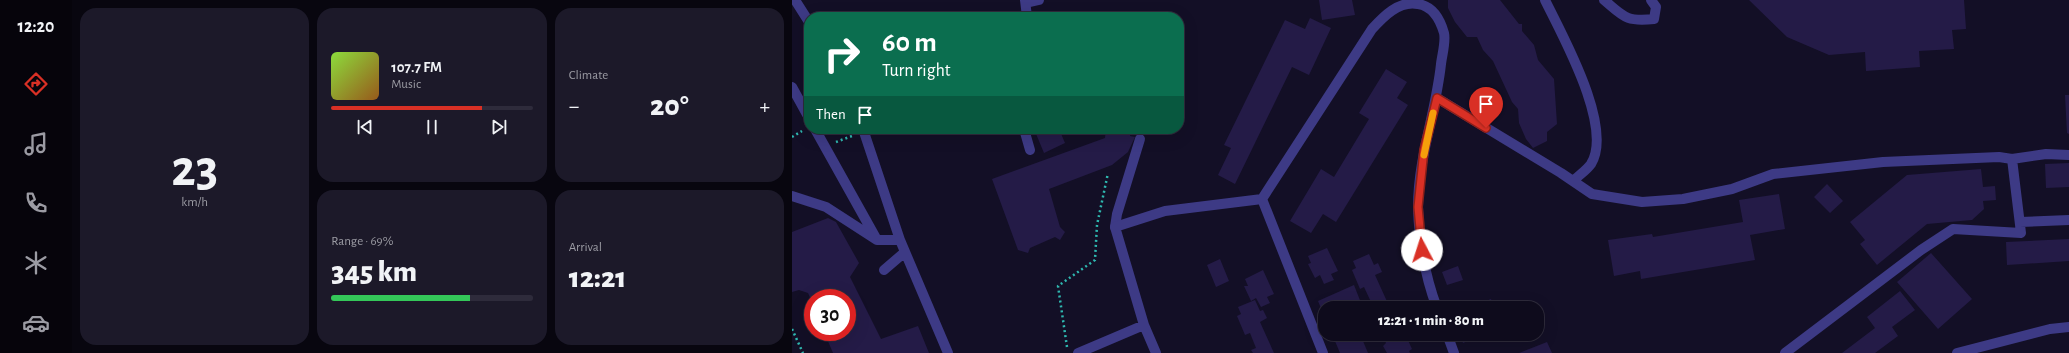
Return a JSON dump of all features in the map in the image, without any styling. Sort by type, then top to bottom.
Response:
[{"type":"street","points":[[795,0],[804,14]]},
{"type":"street","points":[[1027,12],[1027,1],[1039,0]]},
{"type":"street","points":[[1545,0],[1588,92],[1595,117],[1597,141],[1591,164],[1573,181]]},
{"type":"street","points":[[1604,0],[1624,18],[1639,21],[1654,19],[1656,7],[1651,0]]},
{"type":"street","points":[[1262,199],[1372,29],[1384,16],[1397,7],[1415,3],[1426,5],[1436,15],[1444,34],[1437,98],[1424,150],[1418,207],[1422,250],[1428,284],[1434,301]]},
{"type":"street","points":[[792,87],[804,109]]},
{"type":"street","points":[[1437,98],[1592,194],[1642,202],[1684,199],[1732,189],[1773,174],[1883,162],[1999,157],[2012,159],[2046,154],[2069,155]]},
{"type":"street","points":[[818,134],[877,240]]},
{"type":"street","points":[[867,134],[900,240],[948,353]]},
{"type":"street","points":[[1025,134],[1030,150]]},
{"type":"street","points":[[1140,139],[1116,214],[1115,227],[1144,325],[1156,353]]},
{"type":"street","points":[[1785,353],[1921,250],[1952,229],[2021,234],[2012,159]]},
{"type":"street","points":[[792,196],[826,207],[877,240],[900,240]]},
{"type":"street","points":[[1115,227],[1165,211],[1262,199]]},
{"type":"street","points":[[1262,199],[1323,353]]},
{"type":"street","points":[[2020,222],[2069,220]]},
{"type":"street","points":[[884,270],[905,252]]},
{"type":"street","points":[[1078,353],[1144,325]]},
{"type":"street","points":[[1957,353],[2050,329],[2069,326]]},
{"type":"street","points":[[1450,341],[1454,353]]},
{"type":"path","points":[[824,146],[856,134]]},
{"type":"path","points":[[1068,353],[1058,286],[1095,260],[1097,225],[1108,173]]},
{"type":"path","points":[[792,329],[803,353]]},
{"type":"building","points":[[1319,0],[1352,0],[1355,15],[1322,20]]},
{"type":"building","points":[[1448,0],[1500,0],[1519,24],[1522,24],[1522,31],[1534,45],[1538,60],[1554,79],[1557,124],[1547,132],[1547,141],[1533,148],[1526,139],[1519,123],[1518,109],[1512,102],[1493,61],[1483,50],[1477,37],[1467,37],[1455,22],[1448,8]]},
{"type":"building","points":[[1749,0],[1964,0],[1966,29],[1952,30],[1954,49],[1919,51],[1920,67],[1866,71],[1865,52],[1829,55],[1787,37]]},
{"type":"building","points":[[1310,18],[1331,28],[1309,75],[1292,67],[1235,184],[1218,175],[1231,148],[1224,145],[1285,20],[1305,29]]},
{"type":"building","points":[[1386,69],[1407,82],[1397,98],[1408,105],[1336,222],[1323,214],[1311,233],[1290,221],[1321,169],[1334,177],[1369,119],[1359,113]]},
{"type":"building","points":[[2065,95],[2069,95],[2069,134],[2067,133]]},
{"type":"building","points":[[1036,134],[1061,134],[1065,143],[1044,153]]},
{"type":"building","points":[[1105,134],[1130,134],[1130,136],[1135,137],[1128,152],[1112,165],[1049,189],[1060,227],[1065,232],[1060,240],[1055,237],[1030,248],[1028,253],[1018,250],[992,179],[1105,138]]},
{"type":"building","points":[[2069,163],[2069,187],[2046,188],[2045,164]]},
{"type":"building","points":[[1981,169],[1983,187],[1995,186],[1996,200],[1983,201],[1984,209],[1972,220],[1927,224],[1877,265],[1860,244],[1865,240],[1850,222],[1907,175]]},
{"type":"building","points":[[1827,184],[1843,201],[1830,213],[1814,197]]},
{"type":"building","points":[[1779,194],[1785,229],[1750,235],[1755,260],[1641,279],[1640,271],[1614,276],[1608,240],[1652,234],[1653,237],[1743,222],[1739,200]]},
{"type":"building","points":[[828,218],[836,222],[859,263],[850,277],[856,289],[804,289],[804,292],[799,290],[792,292],[792,232]]},
{"type":"building","points":[[2069,239],[2069,261],[2007,265],[2006,242]]},
{"type":"building","points":[[1327,248],[1338,271],[1331,274],[1334,280],[1324,284],[1320,275],[1315,278],[1308,264],[1311,263],[1308,256]]},
{"type":"building","points":[[1931,253],[1972,299],[1938,329],[1897,282]]},
{"type":"building","points":[[1369,254],[1374,265],[1378,263],[1382,272],[1375,275],[1387,301],[1371,301],[1364,287],[1360,289],[1352,270],[1356,268],[1353,261]]},
{"type":"building","points":[[1220,259],[1229,281],[1216,287],[1207,265]]},
{"type":"building","points":[[1458,266],[1463,280],[1447,285],[1442,272]]},
{"type":"building","points":[[1263,270],[1274,294],[1267,297],[1270,303],[1261,307],[1256,298],[1251,301],[1244,286],[1248,286],[1245,279]]},
{"type":"building","points":[[1354,285],[1360,301],[1318,301]]},
{"type":"building","points":[[856,289],[881,339],[918,326],[929,353],[833,353],[828,341],[856,341]]},
{"type":"building","points":[[1900,291],[1915,310],[1892,327],[1898,336],[1875,353],[1842,353],[1875,328],[1867,317]]},
{"type":"building","points":[[1255,300],[1260,311],[1263,310],[1267,318],[1260,322],[1274,353],[1253,353],[1251,350],[1256,348],[1250,333],[1245,335],[1237,316],[1241,314],[1238,307]]},
{"type":"building","points":[[1335,341],[1363,341],[1368,353],[1340,353]]},
{"type":"building","points":[[1385,341],[1408,341],[1412,349],[1409,351],[1410,353],[1387,353],[1383,346],[1386,343]]},
{"type":"building","points":[[1547,342],[1552,353],[1519,353]]},
{"type":"slow traffic","points":[[1424,155],[1433,113]]},
{"type":"route","points":[[1422,250],[1418,207],[1424,150],[1437,98],[1486,128]]}]
